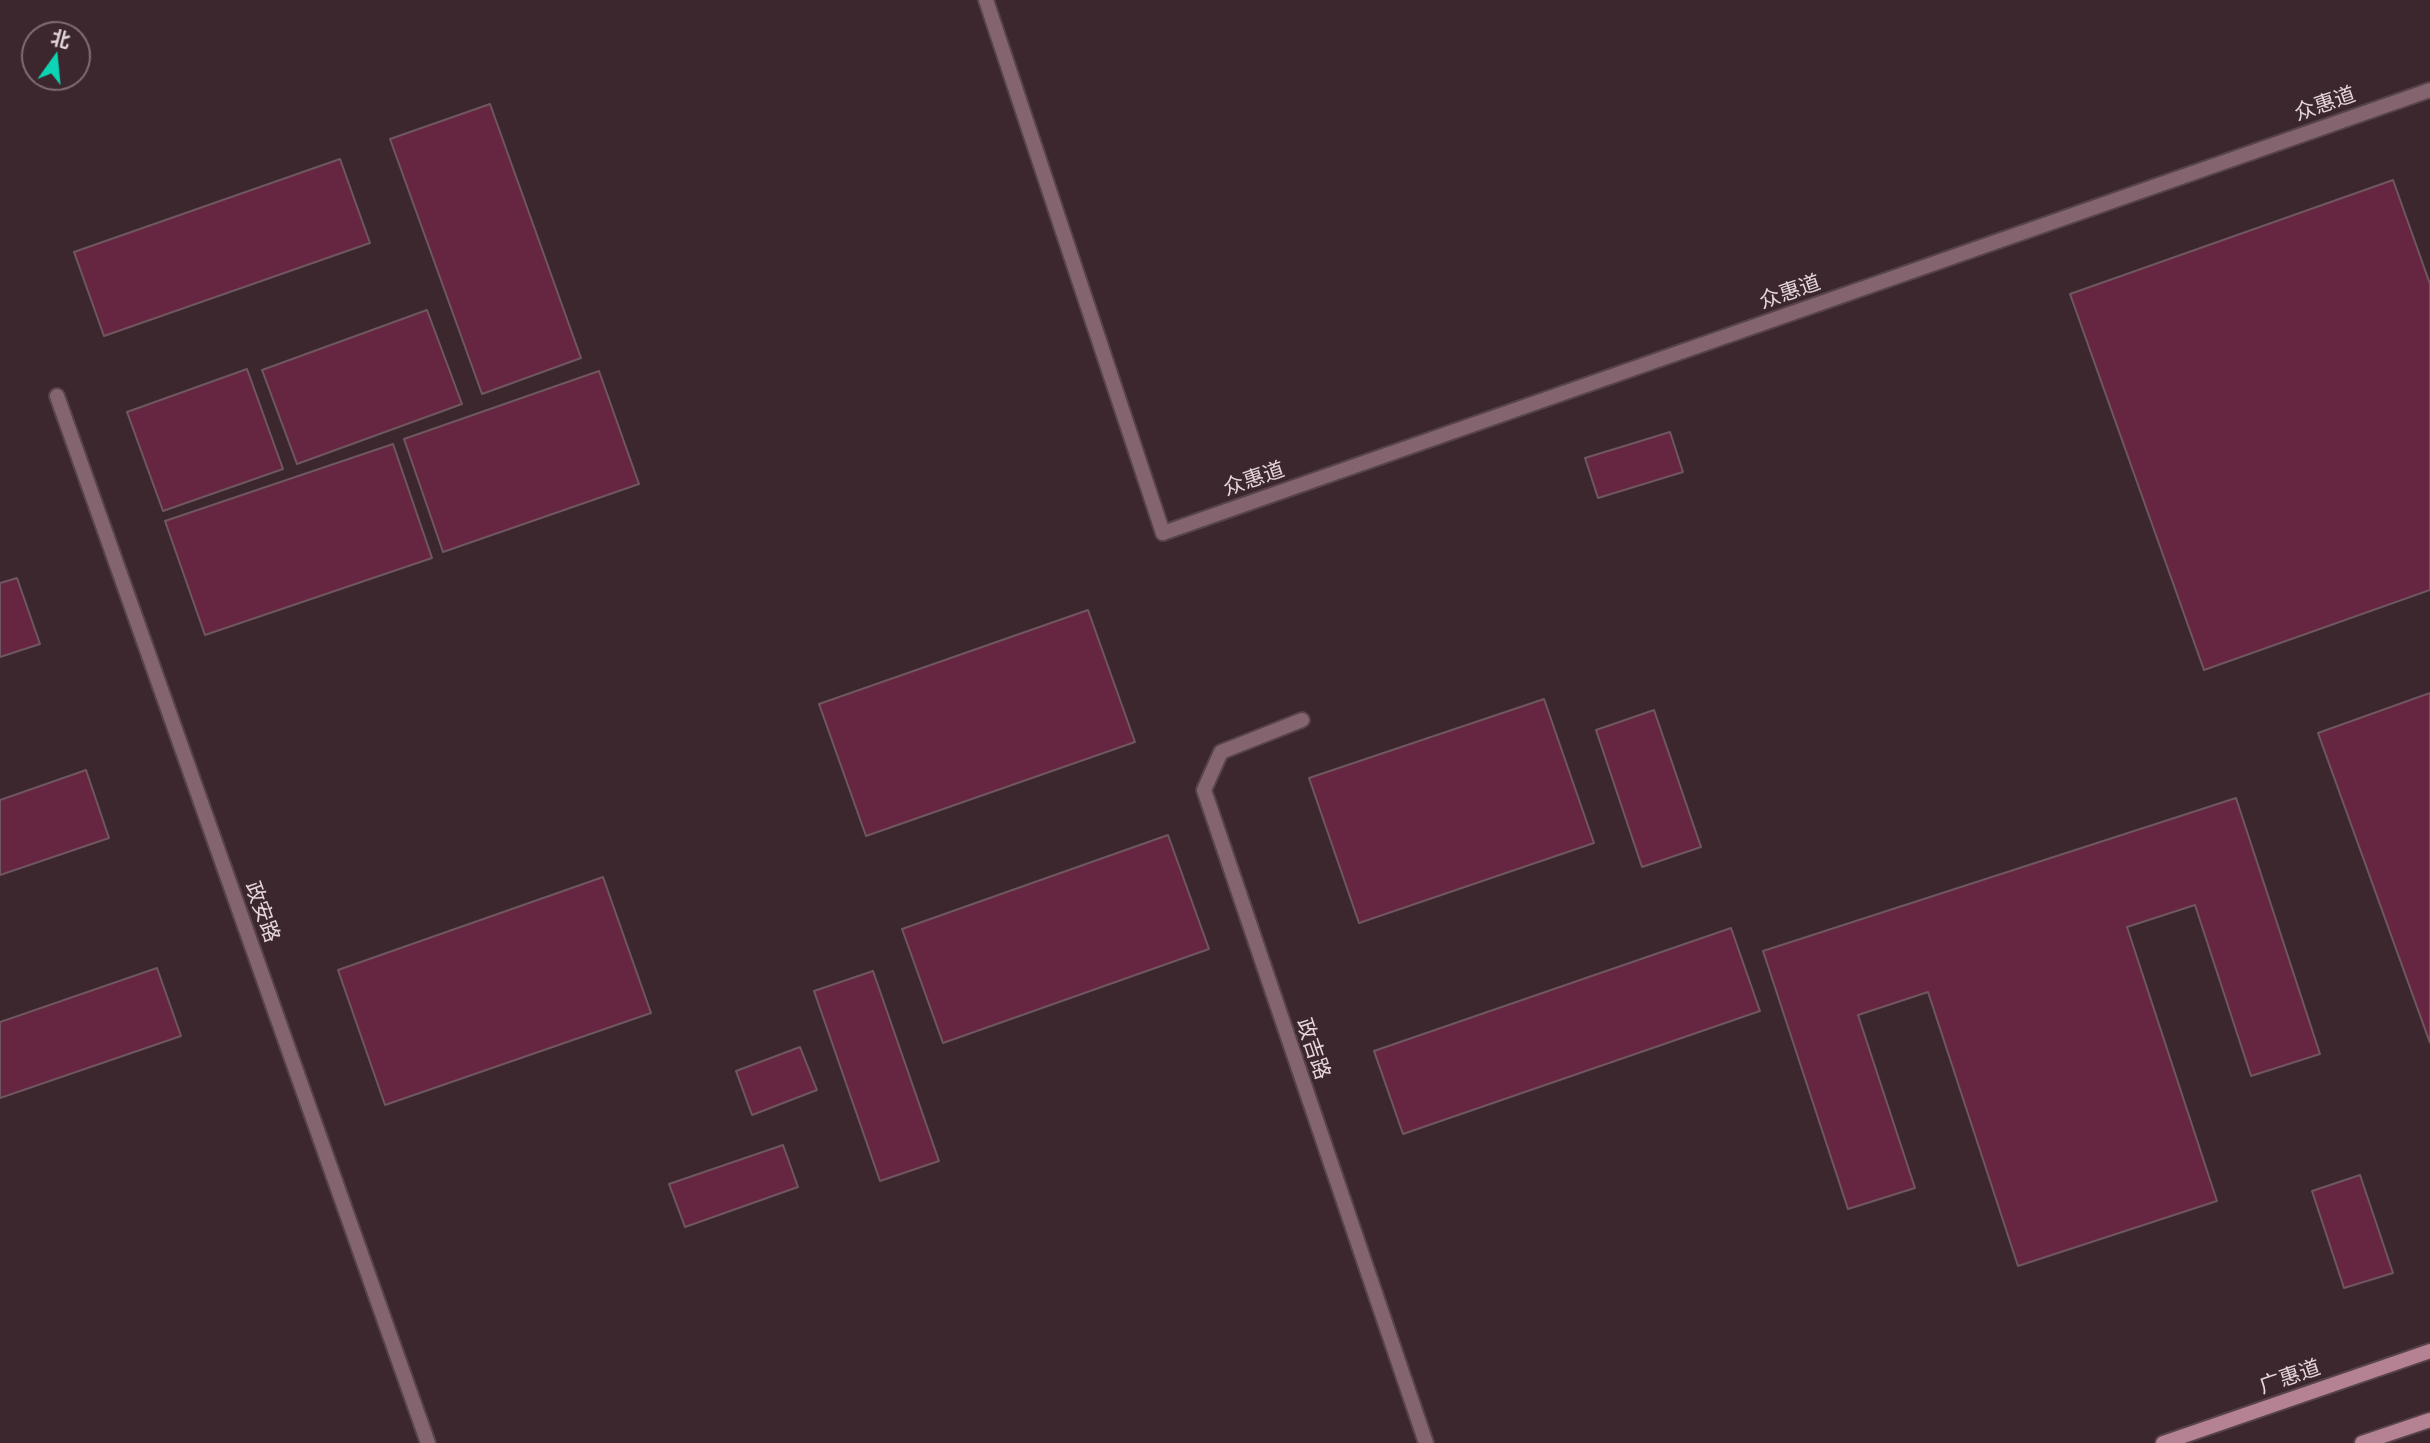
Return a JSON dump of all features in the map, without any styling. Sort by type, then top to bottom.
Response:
[{"type":"main road","name":"广惠道","points":[[2163,1443],[2430,1351]]},
{"type":"main road","points":[[2362,1443],[2430,1420]]},
{"type":"street","name":"众惠道","points":[[986,0],[1163,533],[2430,90]]},
{"type":"street","name":"政安路","points":[[57,396],[428,1443]]},
{"type":"street","name":"政吉路","points":[[1302,720],[1221,752],[1204,790],[1426,1443]]},
{"type":"building","points":[[490,104],[581,358],[482,394],[390,139]]},
{"type":"building","points":[[340,159],[370,243],[104,336],[74,252]]},
{"type":"building","points":[[2393,180],[2430,284],[2430,590],[2204,670],[2070,294]]},
{"type":"building","points":[[427,310],[462,404],[297,464],[262,370]]},
{"type":"building","points":[[247,369],[283,469],[163,511],[127,412]]},
{"type":"building","points":[[599,371],[639,484],[443,552],[404,439]]},
{"type":"building","points":[[1670,432],[1683,472],[1598,498],[1585,458]]},
{"type":"building","points":[[393,444],[432,558],[205,635],[165,521]]},
{"type":"building","points":[[17,578],[40,644],[0,657],[0,583]]},
{"type":"building","points":[[1088,610],[1135,742],[866,836],[819,704]]},
{"type":"building","points":[[2430,693],[2430,1043],[2318,733]]},
{"type":"building","points":[[1544,699],[1594,843],[1359,923],[1309,778]]},
{"type":"building","points":[[1654,710],[1701,847],[1642,867],[1596,730]]},
{"type":"building","points":[[86,770],[109,838],[0,875],[0,800]]},
{"type":"building","points":[[2236,798],[2320,1054],[2251,1076],[2195,905],[2127,927],[2217,1201],[2018,1266],[1928,992],[1858,1015],[1915,1188],[1848,1209],[1763,951]]},
{"type":"building","points":[[1168,835],[1209,949],[943,1043],[902,929]]},
{"type":"building","points":[[603,877],[651,1013],[385,1105],[338,970]]},
{"type":"building","points":[[1731,928],[1760,1011],[1403,1134],[1374,1051]]},
{"type":"building","points":[[157,968],[181,1036],[0,1098],[0,1022]]},
{"type":"building","points":[[873,971],[939,1161],[880,1181],[814,991]]},
{"type":"building","points":[[800,1047],[817,1090],[752,1115],[736,1071]]},
{"type":"building","points":[[783,1145],[798,1187],[685,1227],[669,1184]]},
{"type":"building","points":[[2360,1175],[2393,1273],[2344,1288],[2312,1191]]}]
